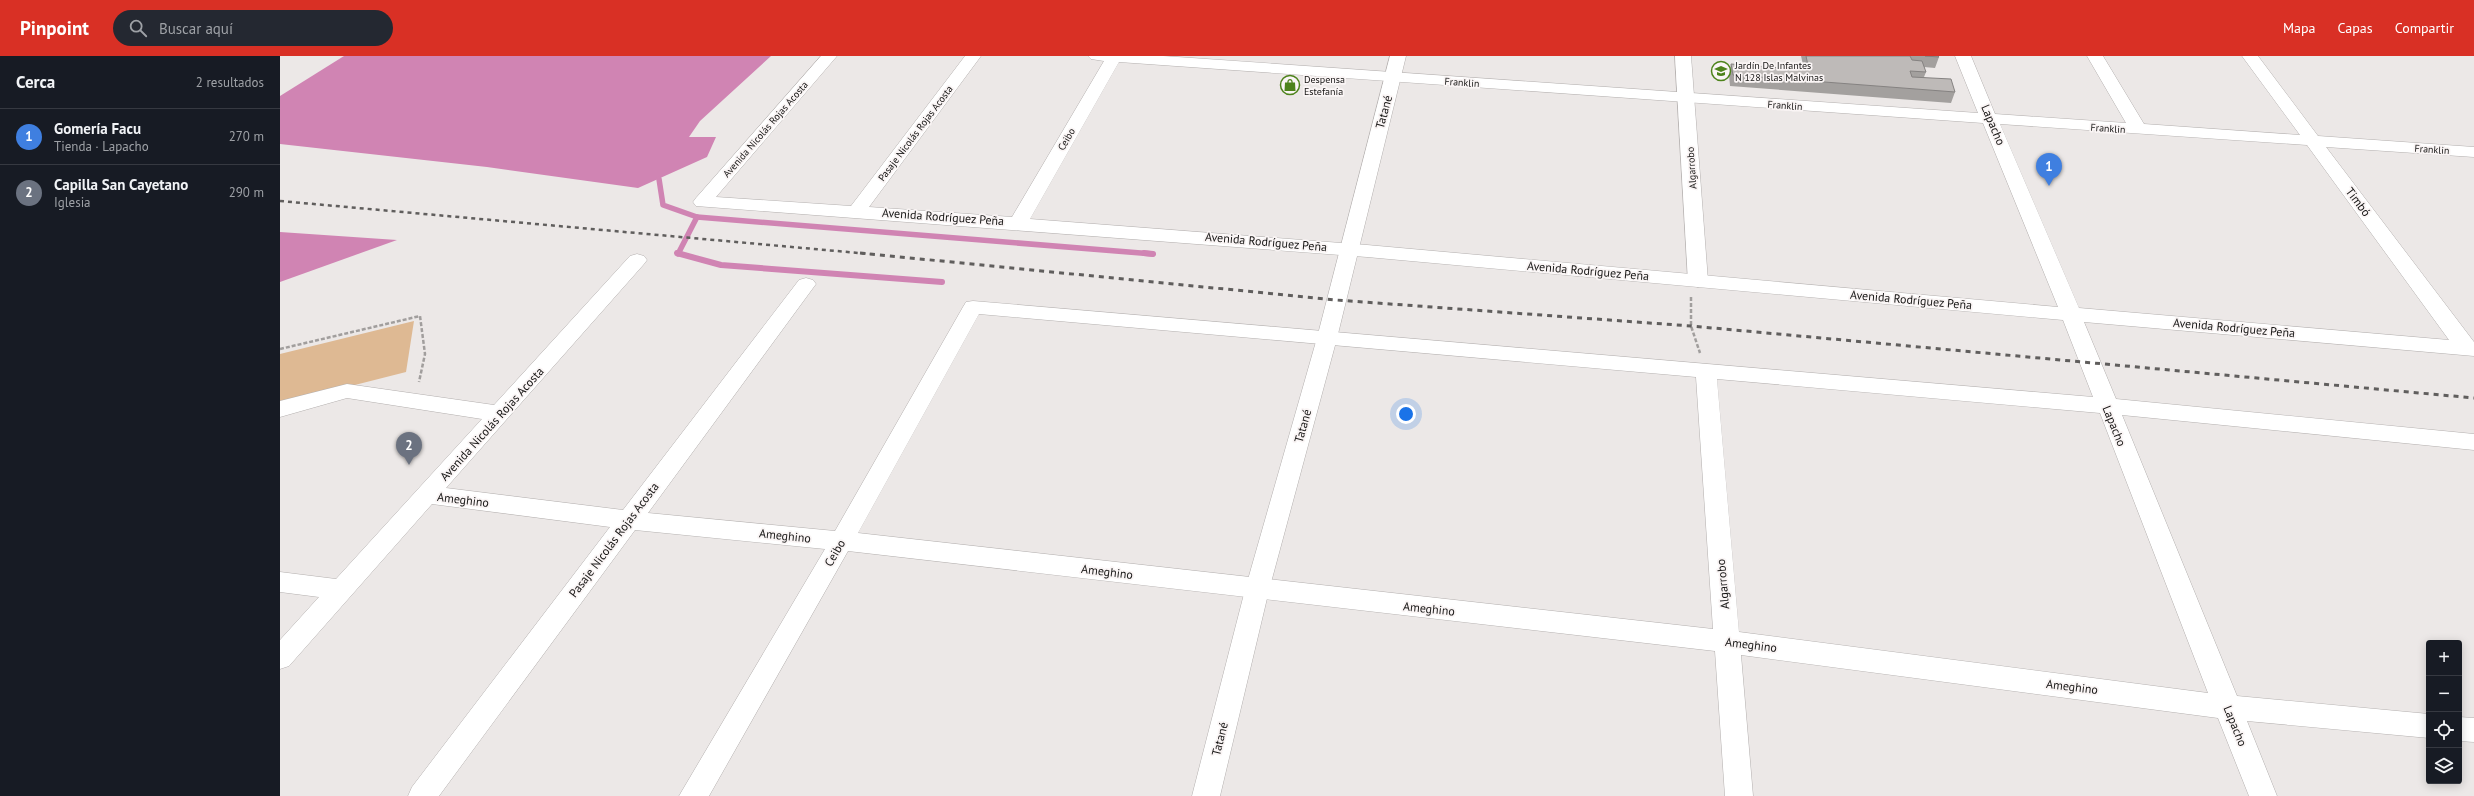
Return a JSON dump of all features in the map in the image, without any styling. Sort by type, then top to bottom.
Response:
[{"type":"street","name":"Avenida Nicolás Rojas Acosta","points":[[702,202],[829,56]]},
{"type":"street","name":"Pasaje Nicolás Rojas Acosta","points":[[857,211],[973,56]]},
{"type":"street","name":"Franklin","points":[[1096,56],[1991,120],[2474,152]]},
{"type":"street","name":"Tatané","points":[[1206,796],[1257,590],[1327,338],[1348,249],[1398,56]]},
{"type":"street","name":"Algarrobo","points":[[1683,56],[1698,281]]},
{"type":"street","name":"Lapacho","points":[[1963,56],[2071,314],[2106,406],[2263,796]]},
{"type":"street","points":[[2095,56],[2139,130]]},
{"type":"street","name":"Timbó","points":[[2250,56],[2312,141],[2470,348]]},
{"type":"street","name":"Ceibo","points":[[1018,223],[1114,57]]},
{"type":"street","name":"Avenida Rodríguez Peña","points":[[702,202],[857,211],[1348,249],[2071,314],[2470,348]]},
{"type":"street","name":"Avenida Nicolás Rojas Acosta","points":[[280,658],[428,496],[638,260]]},
{"type":"street","name":"Pasaje Nicolás Rojas Acosta","points":[[422,796],[806,284]]},
{"type":"street","name":"Ceibo","points":[[693,796],[842,541],[973,307],[1327,338]]},
{"type":"street","points":[[1327,338],[2106,406],[2474,442]]},
{"type":"street","name":"Algarrobo","points":[[1706,372],[1739,796]]},
{"type":"street","points":[[280,409],[347,391],[501,414]]},
{"type":"street","name":"Ameghino","points":[[428,496],[629,520],[842,541],[1257,590],[1728,642],[2227,707],[2426,726]]},
{"type":"street","points":[[280,582],[342,590]]},
{"type":"street","points":[[2462,729],[2474,730]]},
{"type":"path","points":[[1698,281],[1691,291],[1691,326],[1706,372]]},
{"type":"path","points":[[280,350],[420,316],[424,354],[415,402]]},
{"type":"shaded area","points":[[344,56],[771,56],[700,121],[689,137],[716,137],[707,157],[638,188],[487,167],[280,144],[280,96]]},
{"type":"shaded area","points":[[280,232],[397,240],[280,282]]},
{"type":"shaded area","points":[[414,321],[406,372],[280,404],[280,354]]},
{"type":"building","points":[[1806,56],[1910,56],[1912,60],[1922,61],[1926,72],[1910,71],[1912,77],[1951,79],[1955,92],[1733,75],[1731,64],[1809,70]]},
{"type":"waterway","points":[[659,179],[663,205],[697,217]]},
{"type":"waterway","points":[[678,253],[697,217]]},
{"type":"waterway","points":[[697,217],[1153,254],[1144,253]]},
{"type":"waterway","points":[[678,253],[721,265],[942,282]]},
{"type":"railway","points":[[280,201],[870,254]]},
{"type":"railway","points":[[860,253],[1336,300],[1691,326],[2474,398]]},
{"type":"place","name":"Jardín De Infantes N 128 Islas Malvinas","points":[[1721,71]]},
{"type":"place","name":"Despensa Estefanía","points":[[1290,85]]},
{"type":"place","name":"Gomería Facu","points":[[2049,186]]},
{"type":"place","name":"Capilla San Cayetano","points":[[409,465]]}]
